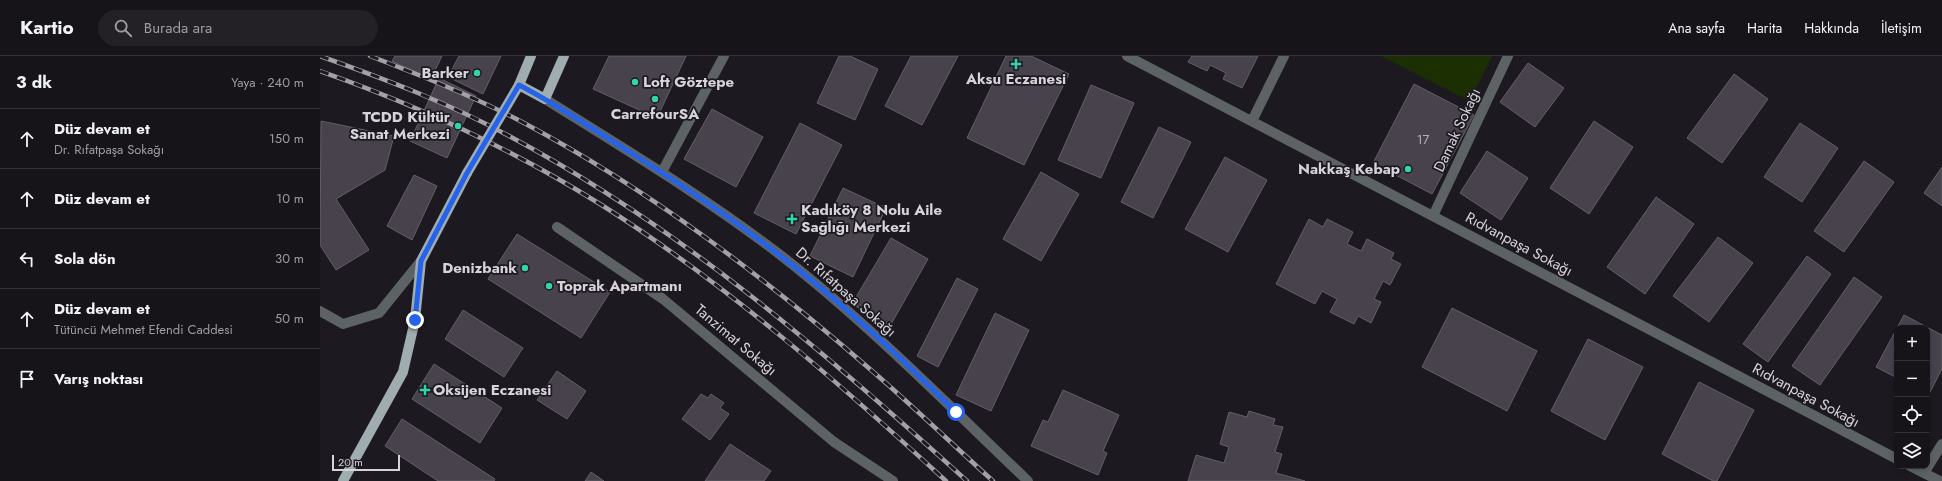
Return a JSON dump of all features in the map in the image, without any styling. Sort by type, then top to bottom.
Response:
[{"type":"main road","points":[[343,481],[403,372],[415,320],[421,261],[467,173],[519,85],[531,56]]},
{"type":"main road","points":[[519,85],[545,99],[564,56]]},
{"type":"street","points":[[662,172],[724,56]]},
{"type":"street","name":"Rıdvanpaşa Sokağı","points":[[1127,56],[1894,457]]},
{"type":"street","points":[[1252,121],[1284,56]]},
{"type":"street","name":"Damak Sokağı","points":[[1433,216],[1508,56]]},
{"type":"street","name":"Dr. Rıfatpaşa Sokağı","points":[[545,99],[662,172],[724,214],[814,282],[933,390],[1028,481]]},
{"type":"street","name":"Tanzimat Sokağı","points":[[557,228],[663,299],[834,442],[893,481]]},
{"type":"street","points":[[320,311],[342,324],[379,313],[421,261]]},
{"type":"street","points":[[1924,473],[1942,444]]},
{"type":"street","points":[[1916,469],[1940,481]]},
{"type":"green space","points":[[1381,56],[1492,56],[1470,101]]},
{"type":"building","points":[[395,56],[442,56],[431,79],[392,61]]},
{"type":"building","points":[[459,56],[501,56],[483,94],[448,77]]},
{"type":"building","name":"Loft Göztepe","points":[[609,56],[686,56],[657,118],[593,89]]},
{"type":"building","points":[[839,56],[850,56],[878,69],[855,120],[817,103]]},
{"type":"building","points":[[911,56],[958,56],[922,125],[885,106]]},
{"type":"building","points":[[1006,56],[1031,56],[1069,74],[1024,165],[967,138]]},
{"type":"building","points":[[1192,56],[1258,56],[1242,88],[1223,79],[1226,73],[1210,65],[1207,71],[1188,62]]},
{"type":"building","points":[[1528,63],[1564,88],[1535,127],[1500,102]]},
{"type":"building","points":[[1734,74],[1768,99],[1722,163],[1687,138]]},
{"type":"building","points":[[439,78],[476,96],[447,158],[410,141]]},
{"type":"building","points":[[1414,84],[1474,115],[1432,194],[1373,163]]},
{"type":"building","points":[[1091,85],[1134,103],[1101,178],[1058,160]]},
{"type":"building","points":[[712,109],[763,137],[736,187],[684,159]]},
{"type":"building","points":[[321,121],[394,136],[385,170],[336,199],[369,250],[336,270],[320,245]]},
{"type":"building","points":[[1594,121],[1633,147],[1589,214],[1550,188]]},
{"type":"building","points":[[800,123],[842,145],[796,234],[754,213]]},
{"type":"building","points":[[1800,123],[1838,148],[1802,202],[1764,177]]},
{"type":"building","points":[[1159,127],[1191,142],[1153,218],[1121,202]]},
{"type":"building","points":[[1487,151],[1528,178],[1501,220],[1460,193]]},
{"type":"building","points":[[1225,157],[1267,180],[1228,252],[1185,229]]},
{"type":"building","points":[[1864,161],[1894,182],[1844,252],[1814,231]]},
{"type":"building","points":[[1942,167],[1942,206],[1924,193]]},
{"type":"building","points":[[1041,172],[1079,194],[1041,261],[1003,239]]},
{"type":"building","points":[[414,175],[437,186],[412,240],[387,226]]},
{"type":"building","points":[[843,188],[886,208],[853,277],[810,256]]},
{"type":"building","points":[[1656,197],[1694,224],[1645,294],[1607,267]]},
{"type":"building","points":[[1309,219],[1323,227],[1327,219],[1353,232],[1347,244],[1361,251],[1367,239],[1394,253],[1391,259],[1401,264],[1390,285],[1383,281],[1374,299],[1381,302],[1371,323],[1358,316],[1354,324],[1330,312],[1337,299],[1322,291],[1315,304],[1276,284]]},
{"type":"building","name":"Toprak Apartmanı","points":[[517,234],[610,292],[581,338],[488,279]]},
{"type":"building","points":[[1718,237],[1753,263],[1709,322],[1673,296]]},
{"type":"building","points":[[891,238],[928,259],[890,326],[852,304]]},
{"type":"building","points":[[1807,256],[1831,274],[1768,362],[1743,344]]},
{"type":"building","points":[[1854,277],[1882,297],[1820,385],[1792,366]]},
{"type":"building","points":[[957,278],[978,289],[938,367],[917,356]]},
{"type":"building","points":[[1452,308],[1537,351],[1507,411],[1422,367]]},
{"type":"building","points":[[463,310],[523,348],[504,377],[445,339]]},
{"type":"building","points":[[995,313],[1029,330],[991,411],[956,395]]},
{"type":"building","points":[[1904,315],[1923,325],[1899,325]]},
{"type":"building","points":[[1930,329],[1942,335],[1942,369],[1930,392]]},
{"type":"building","points":[[1894,334],[1894,376],[1876,367]]},
{"type":"building","points":[[1588,339],[1643,367],[1605,440],[1551,411]]},
{"type":"building","points":[[434,364],[502,408],[480,443],[412,399]]},
{"type":"building","points":[[557,371],[586,391],[567,419],[537,400]]},
{"type":"building","points":[[1699,382],[1754,410],[1717,481],[1713,481],[1662,454]]},
{"type":"building","points":[[1063,390],[1119,415],[1103,451],[1107,453],[1098,475],[1031,446],[1043,420],[1048,422]]},
{"type":"building","points":[[701,394],[708,398],[711,394],[724,403],[720,408],[729,414],[710,440],[682,419]]},
{"type":"building","points":[[1249,411],[1275,419],[1273,425],[1283,427],[1275,452],[1282,454],[1276,473],[1305,481],[1188,481],[1196,455],[1224,463],[1229,447],[1220,444],[1229,412],[1247,417]]},
{"type":"building","points":[[402,419],[495,479],[494,481],[438,481],[385,446]]},
{"type":"building","points":[[730,444],[771,471],[764,481],[705,481]]},
{"type":"building","points":[[591,472],[604,481],[585,481]]},
{"type":"railway","points":[[320,56],[417,93],[488,125],[574,173],[634,211],[693,252],[805,339],[967,481]]},
{"type":"railway","points":[[370,56],[429,79],[505,113],[571,149],[661,206],[705,237],[831,335],[902,397],[993,481]]},
{"type":"railway","points":[[320,71],[392,98],[498,147],[567,184],[646,234],[736,300],[822,370],[946,481]]},
{"type":"place","name":"Aksu Eczanesi","points":[[1016,64]]},
{"type":"place","name":"Barker","points":[[477,73]]},
{"type":"place","name":"Loft Göztepe","points":[[635,82]]},
{"type":"place","name":"CarrefourSA","points":[[655,99]]},
{"type":"place","name":"TCDD Kültür Sanat Merkezi","points":[[458,126]]},
{"type":"place","name":"Nakkaş Kebap","points":[[1408,169]]},
{"type":"place","name":"Kadıköy 8 Nolu Aile Sağlığı Merkezi","points":[[792,219]]},
{"type":"place","name":"Denizbank","points":[[525,268]]},
{"type":"place","name":"Toprak Apartmanı","points":[[549,286]]},
{"type":"place","name":"Oksijen Eczanesi","points":[[425,390]]},
{"type":"route","points":[[415,320],[421,261],[467,173],[519,85],[545,99],[662,172],[782,256],[849,312],[956,412]]}]
